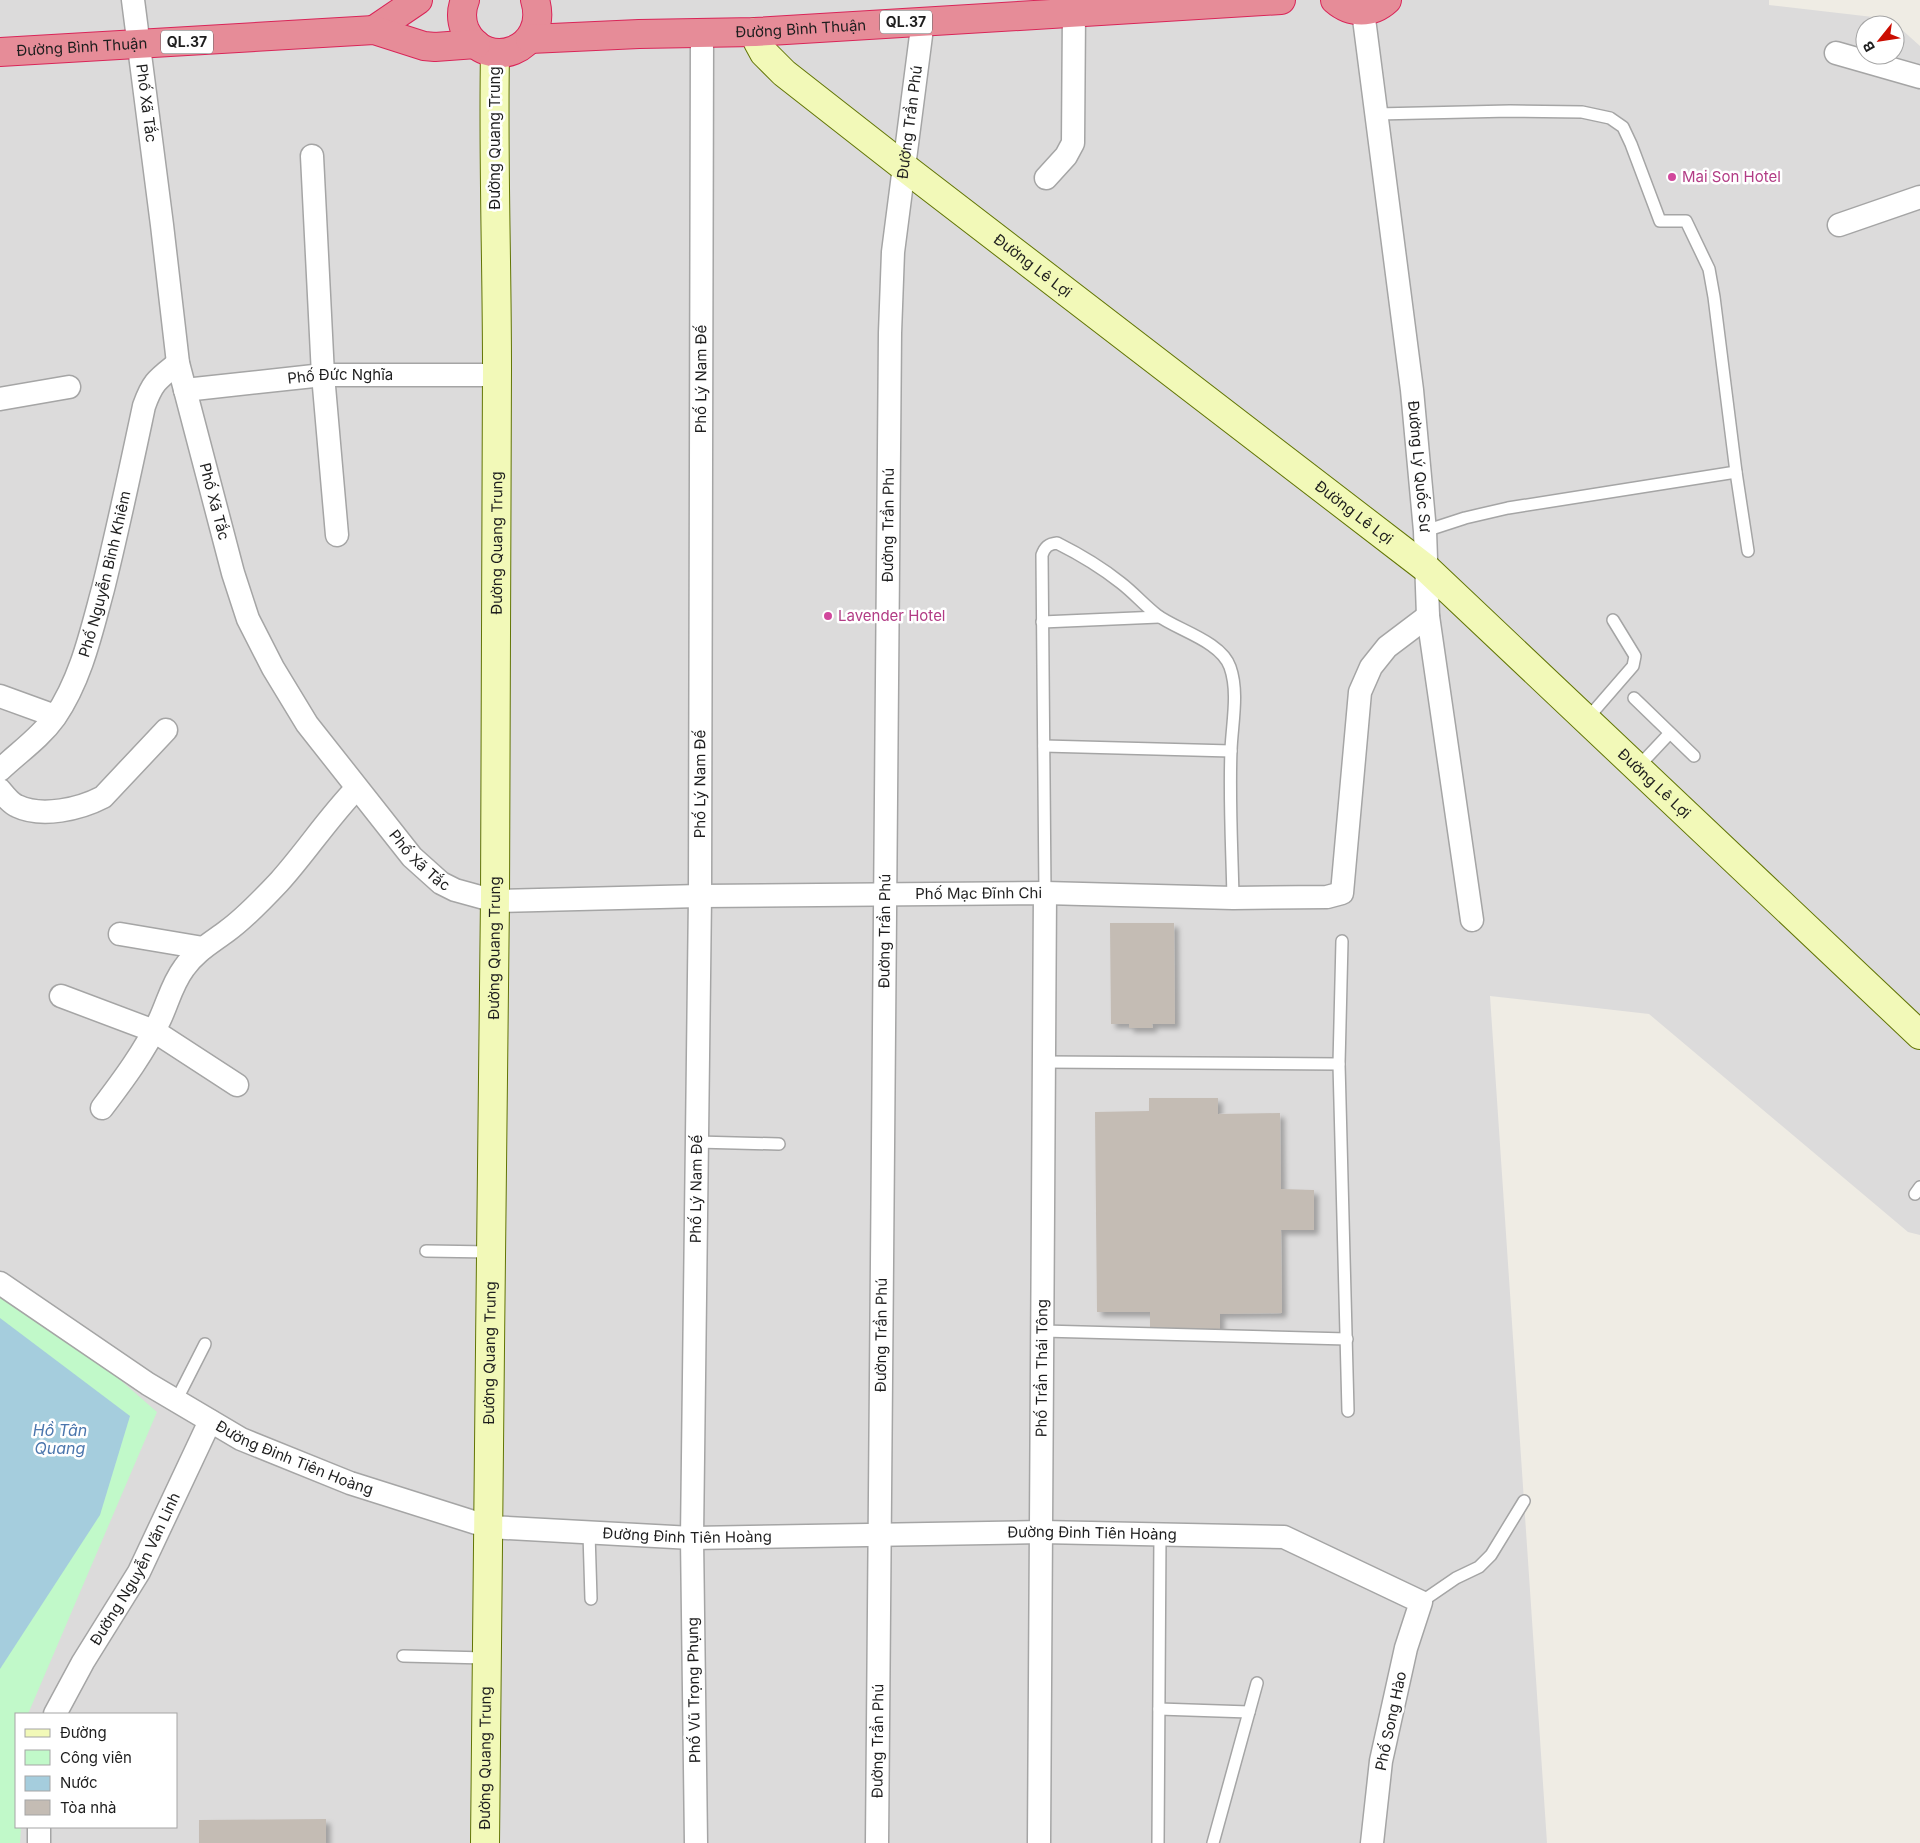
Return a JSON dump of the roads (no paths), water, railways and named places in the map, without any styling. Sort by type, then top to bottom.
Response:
[{"type":"highway","points":[[374,30],[418,0]]},
{"type":"highway","points":[[464,0],[463,25],[468,36],[485,48]]},
{"type":"highway","points":[[530,39],[538,20],[538,9],[535,0]]},
{"type":"highway","name":"Đường Bình Thuận","points":[[0,52],[374,30],[424,46],[485,48],[505,53],[514,50],[530,39],[702,32],[755,32],[923,20],[1282,0]]},
{"type":"highway","points":[[1335,0],[1351,10],[1375,6]]},
{"type":"main road","name":"Đường Lê Lợi","points":[[755,32],[764,53],[784,73],[1428,569],[1920,1035]]},
{"type":"main road","name":"Đường Quang Trung","points":[[485,48],[494,118],[497,375],[495,901],[485,1843]]},
{"type":"street","name":"Phố Xã Tắc","points":[[133,0],[178,363],[233,573],[248,619],[290,699],[307,724],[412,857],[441,883],[455,890],[495,901]]},
{"type":"street","name":"Đường Lý Quốc Sư","points":[[1375,6],[1377,114],[1412,390],[1426,531],[1428,616],[1472,920]]},
{"type":"street","points":[[1046,178],[1066,156],[1073,143],[1074,12]]},
{"type":"street","name":"Đường Trần Phú","points":[[877,1843],[890,334],[893,252],[923,20]]},
{"type":"street","name":"Phố Lý Nam Đế","points":[[692,1538],[700,896],[702,32]]},
{"type":"street","points":[[1836,54],[1920,77]]},
{"type":"street","points":[[312,156],[323,375],[337,535]]},
{"type":"street","points":[[1839,225],[1920,197]]},
{"type":"street","name":"Phố Nguyễn Bỉnh Khiêm","points":[[0,770],[38,738],[55,716],[76,677],[92,628],[108,567],[144,406],[150,388],[158,378],[178,363]]},
{"type":"street","name":"Phố Đức Nghĩa","points":[[185,390],[323,375],[497,375]]},
{"type":"street","points":[[0,399],[69,387]]},
{"type":"street","name":"Phố Mạc Đĩnh Chi","points":[[495,901],[700,896],[1045,893],[1233,898],[1327,897],[1342,893],[1360,692],[1371,667],[1387,647],[1428,616]]},
{"type":"street","points":[[0,696],[55,716]]},
{"type":"street","points":[[0,790],[16,806],[30,810],[48,811],[91,803],[103,797],[166,730]]},
{"type":"street","points":[[102,1108],[135,1065],[154,1031],[176,979],[185,966],[203,948],[228,930],[279,882],[356,788]]},
{"type":"street","name":"Phố Trần Thái Tông","points":[[1038,1843],[1042,1532],[1045,893]]},
{"type":"street","points":[[120,934],[203,948]]},
{"type":"street","points":[[61,996],[154,1031],[237,1085]]},
{"type":"street","name":"Đường Đinh Tiên Hoàng","points":[[0,1283],[148,1384],[241,1439],[350,1483],[489,1527],[589,1534],[692,1538],[1042,1532],[1284,1537],[1421,1602]]},
{"type":"street","name":"Đường Nguyễn Văn Linh","points":[[56,1713],[83,1662],[139,1572],[210,1421]]},
{"type":"street","name":"Phố Vũ Trọng Phụng","points":[[692,1538],[696,1843]]},
{"type":"street","name":"Phố Song Hào","points":[[1372,1843],[1381,1761],[1406,1648],[1421,1602]]},
{"type":"street","points":[[39,1828],[39,1843]]},
{"type":"lane","points":[[1377,114],[1510,111],[1582,112],[1610,118],[1622,128],[1631,144],[1660,221],[1686,221],[1708,269],[1717,314],[1736,472],[1748,551]]},
{"type":"lane","points":[[1426,531],[1465,518],[1508,508],[1736,472]]},
{"type":"lane","points":[[1045,893],[1042,555],[1045,548],[1050,544],[1057,543],[1095,565],[1122,584],[1159,617],[1190,632],[1209,644],[1230,665],[1234,690],[1231,751],[1233,898]]},
{"type":"lane","points":[[1042,622],[1159,617]]},
{"type":"lane","points":[[1587,719],[1633,666],[1635,656],[1613,620]]},
{"type":"lane","points":[[1634,698],[1694,756]]},
{"type":"lane","points":[[1637,768],[1670,734]]},
{"type":"lane","points":[[1044,746],[1231,751]]},
{"type":"lane","points":[[1342,941],[1339,1064],[1348,1411]]},
{"type":"lane","points":[[1044,1062],[1339,1064]]},
{"type":"lane","points":[[697,1142],[779,1144]]},
{"type":"lane","points":[[426,1251],[491,1252]]},
{"type":"lane","points":[[1043,1331],[1347,1339]]},
{"type":"lane","points":[[176,1401],[205,1344]]},
{"type":"lane","points":[[1421,1602],[1456,1578],[1479,1567],[1491,1554],[1524,1501]]},
{"type":"lane","points":[[589,1534],[590,1599]]},
{"type":"lane","points":[[1158,1843],[1160,1535]]},
{"type":"lane","points":[[403,1656],[486,1658]]},
{"type":"lane","points":[[1213,1843],[1257,1683]]},
{"type":"lane","points":[[1159,1709],[1249,1712]]},
{"type":"water","name":"Hồ Tân Quang","points":[[0,1318],[130,1416],[100,1515],[0,1669]]},
{"type":"place","name":"Mai Son Hotel","points":[[1672,177]]},
{"type":"place","name":"Lavender Hotel","points":[[828,616]]}]
